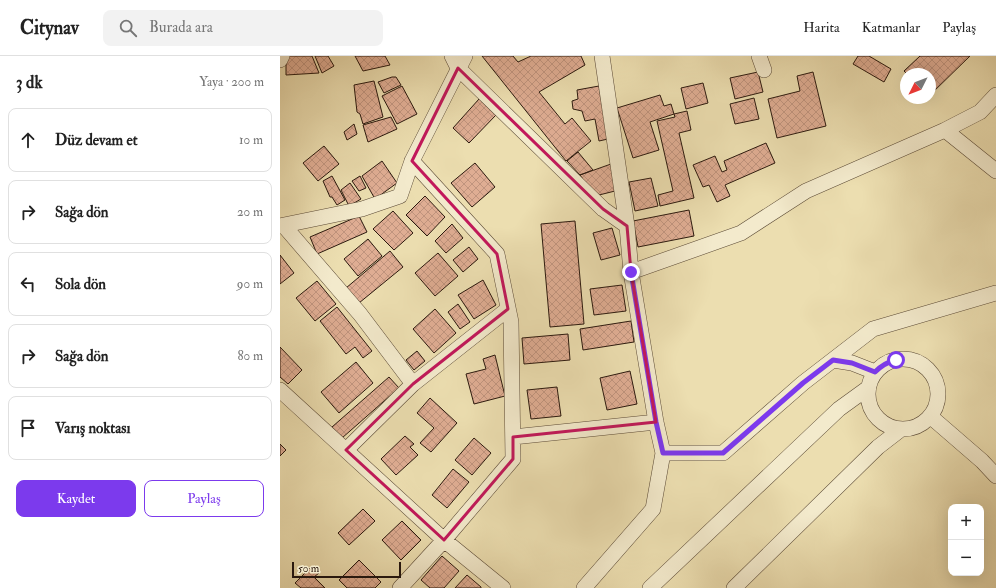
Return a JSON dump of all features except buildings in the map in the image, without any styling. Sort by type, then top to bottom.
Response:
[{"type":"street","points":[[280,60],[282,56]]},
{"type":"street","points":[[584,588],[653,509],[663,453],[656,422],[631,272],[627,226],[602,56]]},
{"type":"street","points":[[413,384],[360,314],[282,226],[362,209],[400,196],[412,161],[458,60],[603,209],[627,226]]},
{"type":"street","points":[[631,272],[741,233],[806,191],[945,130],[980,112],[996,95]]},
{"type":"street","points":[[945,130],[996,171]]},
{"type":"street","points":[[400,588],[444,540],[513,459],[511,322],[497,254],[412,161]]},
{"type":"street","points":[[663,453],[723,453],[803,383],[873,329],[996,293]]},
{"type":"street","points":[[346,450],[413,384],[508,309]]},
{"type":"street","points":[[905,359],[913,360],[928,369],[933,376],[938,392],[936,405],[930,416],[917,427],[909,429],[900,430],[884,425],[872,412],[867,396],[870,380],[875,372],[888,362],[905,359]]},
{"type":"street","points":[[833,360],[852,363],[875,372]]},
{"type":"street","points":[[650,588],[839,409],[868,388]]},
{"type":"street","points":[[280,390],[444,540],[503,588]]},
{"type":"street","points":[[930,416],[982,461],[996,476]]},
{"type":"street","points":[[513,437],[656,422]]},
{"type":"street","points":[[734,588],[878,447],[900,430]]},
{"type":"highlighted area","points":[[458,68],[603,209],[627,226],[631,272],[656,422],[513,437],[513,459],[444,540],[346,450],[413,384],[508,309],[497,254],[412,161]]},
{"type":"route","points":[[631,272],[656,422],[663,453],[723,453],[803,383],[833,360],[852,363],[875,372],[888,362],[896,360]]}]
